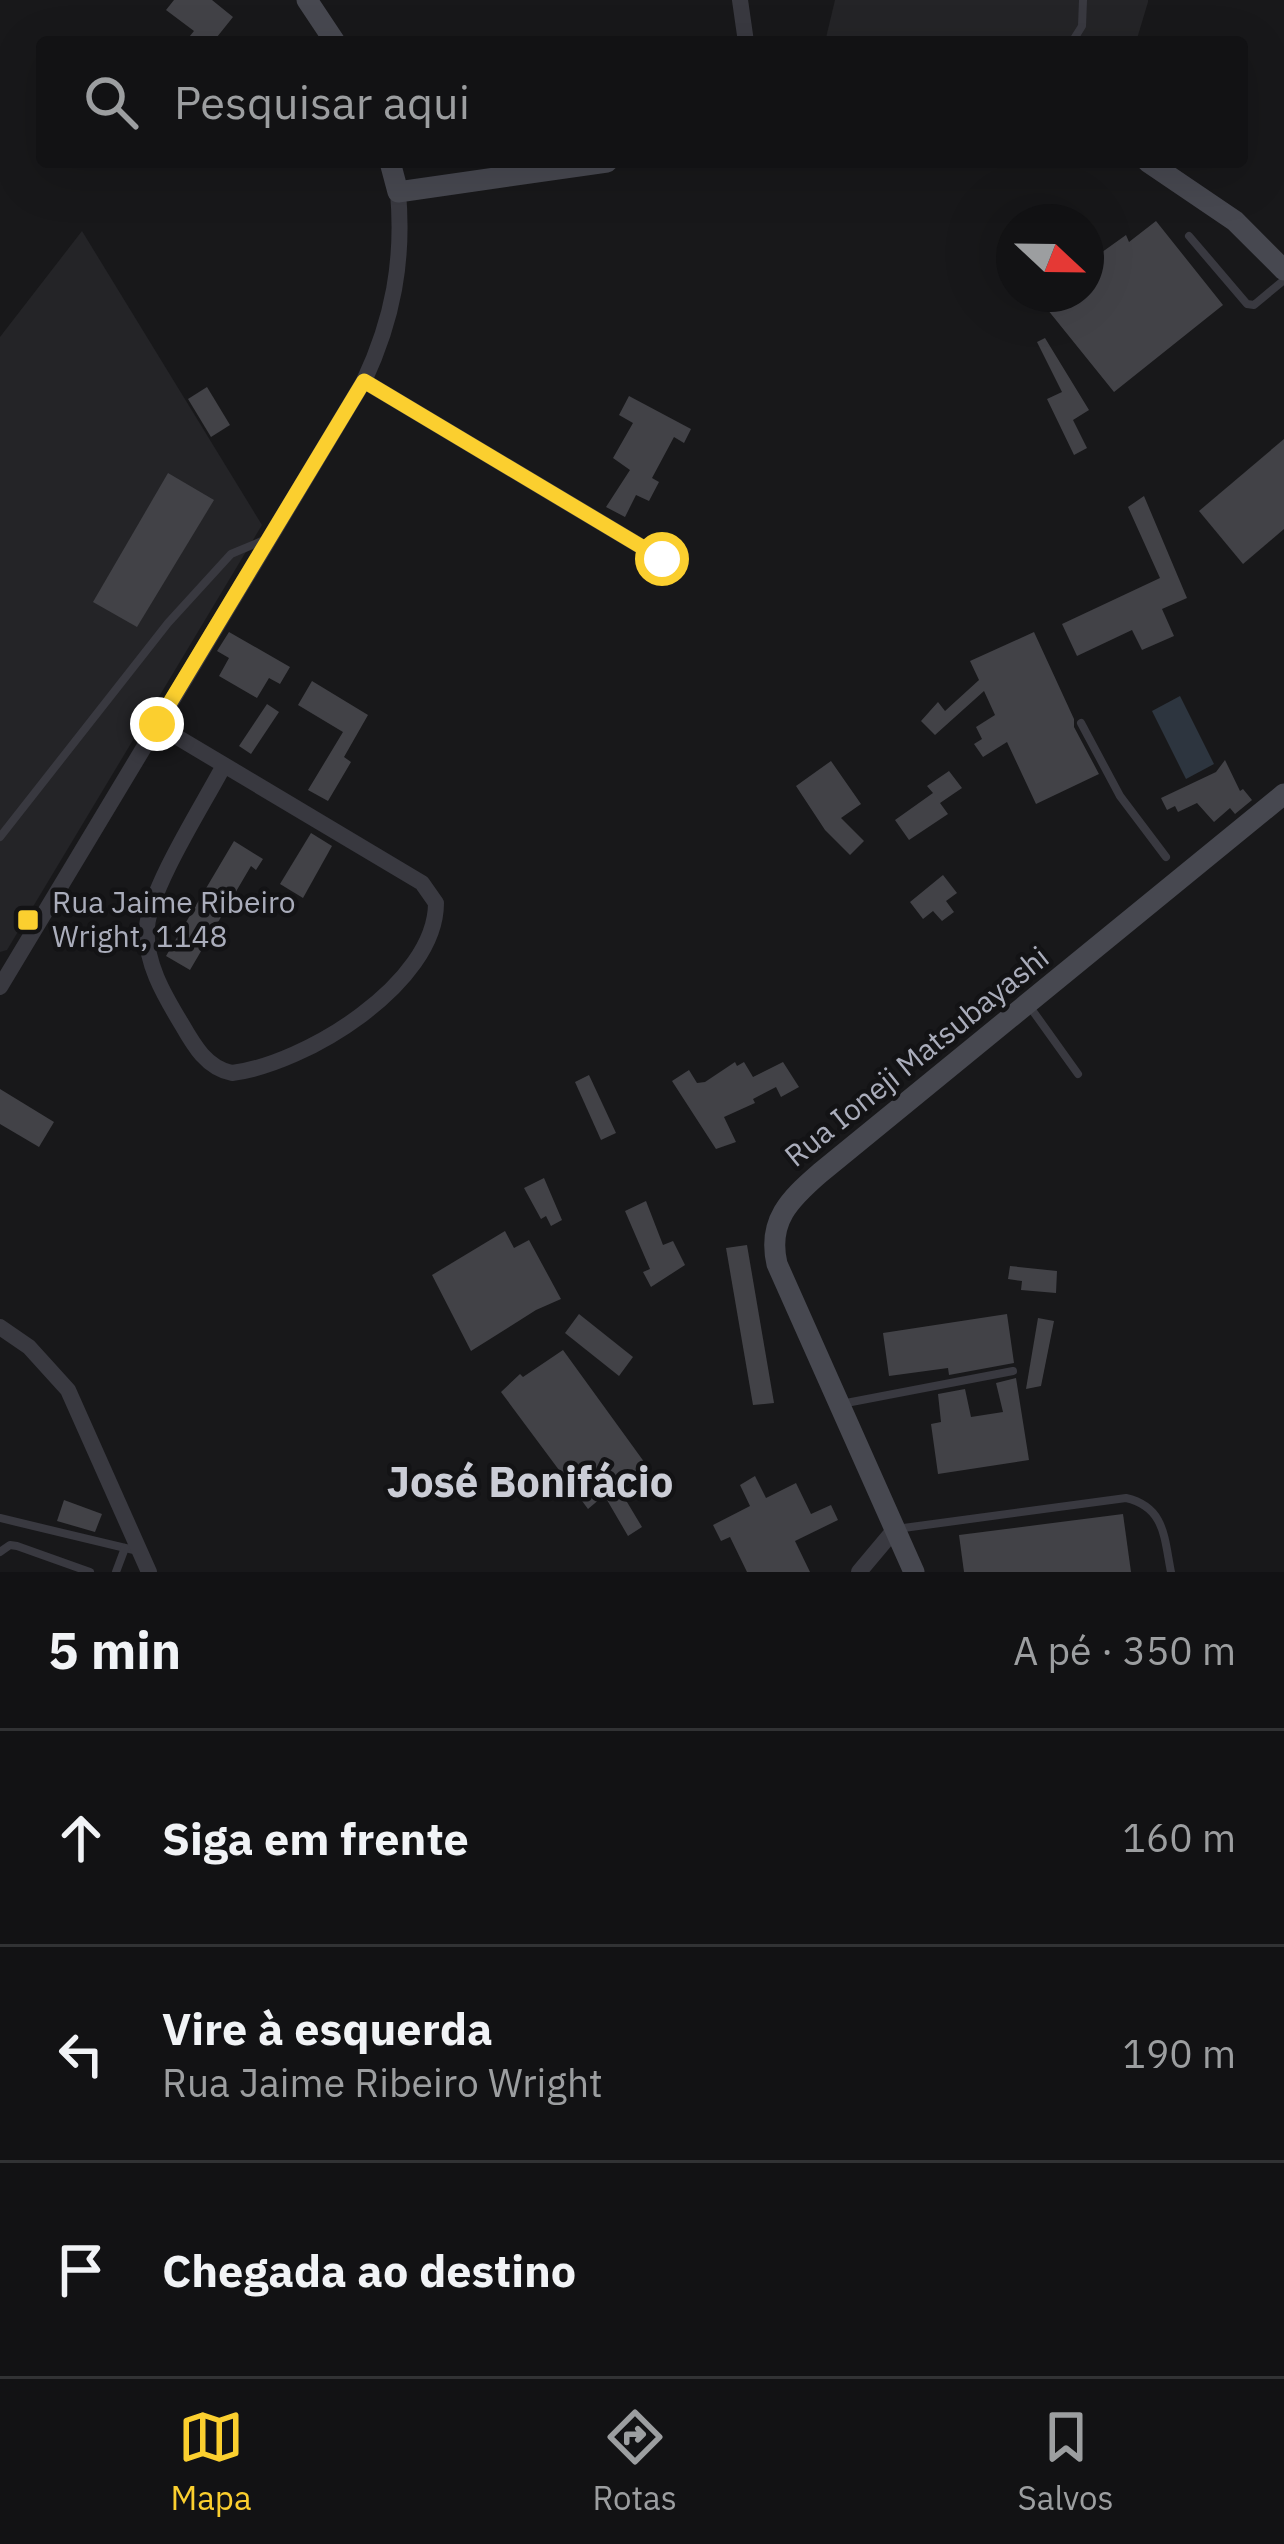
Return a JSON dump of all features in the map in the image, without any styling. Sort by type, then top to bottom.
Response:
[{"type":"main road","points":[[307,0],[331,36]]},
{"type":"main road","points":[[392,168],[398,193],[567,168]]},
{"type":"main road","points":[[1157,168],[1235,221],[1284,270]]},
{"type":"main road","name":"Rua Ioneji Matsubayashi","points":[[914,1572],[777,1264],[776,1224],[785,1206],[820,1173],[1029,1006],[1180,873],[1284,794]]},
{"type":"street","points":[[740,0],[745,36]]},
{"type":"street","points":[[0,987],[9,960],[364,381],[394,305],[401,228],[398,193]]},
{"type":"street","points":[[364,381],[662,559]]},
{"type":"street","points":[[157,724],[422,883],[436,903],[430,937],[391,991],[308,1046],[232,1073],[221,1071],[195,1048],[156,977],[146,929],[157,896],[223,767]]},
{"type":"street","points":[[0,1327],[29,1347],[68,1390],[132,1549],[149,1572]]},
{"type":"street","points":[[859,1572],[896,1528]]},
{"type":"lane","points":[[1076,36],[1082,26],[1083,0]]},
{"type":"lane","points":[[1189,236],[1246,304],[1254,305],[1284,280]]},
{"type":"lane","points":[[0,837],[209,577],[231,554],[269,539]]},
{"type":"lane","points":[[1081,723],[1120,796],[1166,857]]},
{"type":"lane","points":[[1029,1006],[1078,1074]]},
{"type":"lane","points":[[840,1404],[1013,1371]]},
{"type":"lane","points":[[896,1528],[1126,1498],[1153,1509],[1161,1521],[1171,1572]]},
{"type":"lane","points":[[0,1518],[132,1549],[116,1572]]},
{"type":"lane","points":[[0,1552],[16,1546],[90,1572]]},
{"type":"shaded area","points":[[835,0],[1148,0],[1138,36],[826,36]]},
{"type":"shaded area","points":[[82,231],[262,525],[7,950],[0,952],[0,337]]},
{"type":"shaded area","points":[[1180,696],[1214,764],[1186,779],[1152,711]]},
{"type":"building","points":[[174,0],[212,0],[233,17],[218,36],[190,36],[194,31],[166,10]]},
{"type":"building","points":[[1156,221],[1223,305],[1114,392],[1049,312],[1104,312],[1104,251],[1126,235],[1129,242]]},
{"type":"building","points":[[1045,338],[1089,410],[1073,420],[1087,448],[1074,455],[1047,399],[1062,392],[1037,342]]},
{"type":"building","points":[[207,387],[230,425],[211,437],[188,399]]},
{"type":"building","points":[[629,396],[691,429],[684,443],[674,437],[652,478],[659,482],[649,501],[636,495],[625,517],[606,507],[630,470],[613,458],[633,423],[619,415]]},
{"type":"building","points":[[1284,439],[1284,529],[1243,564],[1199,511]]},
{"type":"building","points":[[168,473],[214,500],[137,627],[93,602]]},
{"type":"building","points":[[1144,496],[1187,598],[1162,609],[1174,636],[1142,650],[1132,630],[1077,656],[1062,624],[1160,578],[1128,507]]},
{"type":"building","points":[[229,632],[290,667],[280,684],[269,678],[257,698],[219,676],[229,658],[217,651]]},
{"type":"building","points":[[1034,632],[1099,774],[1036,804],[1007,742],[983,757],[974,744],[982,739],[976,727],[995,715],[984,691],[935,735],[921,721],[938,702],[945,711],[979,680],[970,661]]},
{"type":"building","points":[[312,681],[368,715],[344,757],[351,762],[328,801],[308,790],[343,732],[298,705]]},
{"type":"building","points":[[267,704],[279,712],[251,754],[239,746]]},
{"type":"building","points":[[1225,760],[1240,791],[1252,800],[1235,814],[1230,808],[1214,822],[1197,803],[1178,812],[1175,806],[1167,810],[1161,798],[1216,772]]},
{"type":"building","points":[[831,761],[861,804],[841,818],[864,841],[850,855],[825,830],[796,786]]},
{"type":"building","points":[[949,771],[962,788],[940,803],[948,814],[909,840],[895,820],[933,793],[927,786]]},
{"type":"building","points":[[311,833],[332,846],[303,898],[280,884]]},
{"type":"building","points":[[234,841],[263,859],[256,870],[251,866],[190,970],[166,956]]},
{"type":"building","points":[[943,875],[957,893],[946,901],[954,912],[942,921],[933,911],[923,919],[910,902]]},
{"type":"building","points":[[735,1062],[737,1066],[744,1062],[753,1077],[783,1062],[799,1087],[781,1097],[776,1087],[724,1117],[736,1142],[716,1149],[672,1081],[689,1070],[697,1083],[705,1082]]},
{"type":"building","points":[[589,1075],[616,1133],[601,1140],[575,1082]]},
{"type":"building","points":[[0,1089],[54,1122],[39,1147],[0,1124]]},
{"type":"building","points":[[544,1178],[562,1220],[551,1226],[546,1216],[541,1219],[524,1188]]},
{"type":"building","points":[[646,1201],[663,1245],[673,1241],[685,1265],[651,1287],[643,1272],[650,1269],[625,1211]]},
{"type":"building","points":[[505,1231],[514,1248],[529,1240],[561,1299],[471,1351],[432,1275]]},
{"type":"building","points":[[747,1245],[774,1403],[753,1405],[726,1248]]},
{"type":"building","points":[[1010,1266],[1057,1271],[1056,1293],[1021,1290],[1022,1281],[1008,1279]]},
{"type":"building","points":[[579,1314],[633,1357],[619,1376],[565,1333]]},
{"type":"building","points":[[1007,1314],[1014,1363],[949,1375],[948,1368],[889,1376],[883,1333]]},
{"type":"building","points":[[1038,1318],[1054,1321],[1041,1386],[1026,1389]]},
{"type":"building","points":[[563,1350],[650,1470],[621,1492],[642,1527],[628,1536],[607,1500],[601,1498],[588,1509],[501,1392],[520,1374],[523,1377]]},
{"type":"building","points":[[1016,1378],[1029,1460],[938,1474],[931,1424],[941,1422],[938,1394],[965,1389],[971,1417],[1003,1412],[996,1383]]},
{"type":"building","points":[[755,1476],[766,1498],[796,1483],[811,1514],[831,1505],[838,1520],[795,1541],[810,1572],[747,1572],[730,1537],[721,1541],[713,1525],[750,1506],[740,1485]]},
{"type":"building","points":[[64,1500],[102,1514],[95,1532],[57,1521]]},
{"type":"building","points":[[1123,1514],[1131,1572],[964,1572],[959,1535]]},
{"type":"place","name":"Rua Jaime Ribeiro Wright, 1148","points":[[28,920]]},
{"type":"district","name":"José Bonifácio","points":[[530,1482]]},
{"type":"route","points":[[157,724],[364,381],[662,559]]}]
